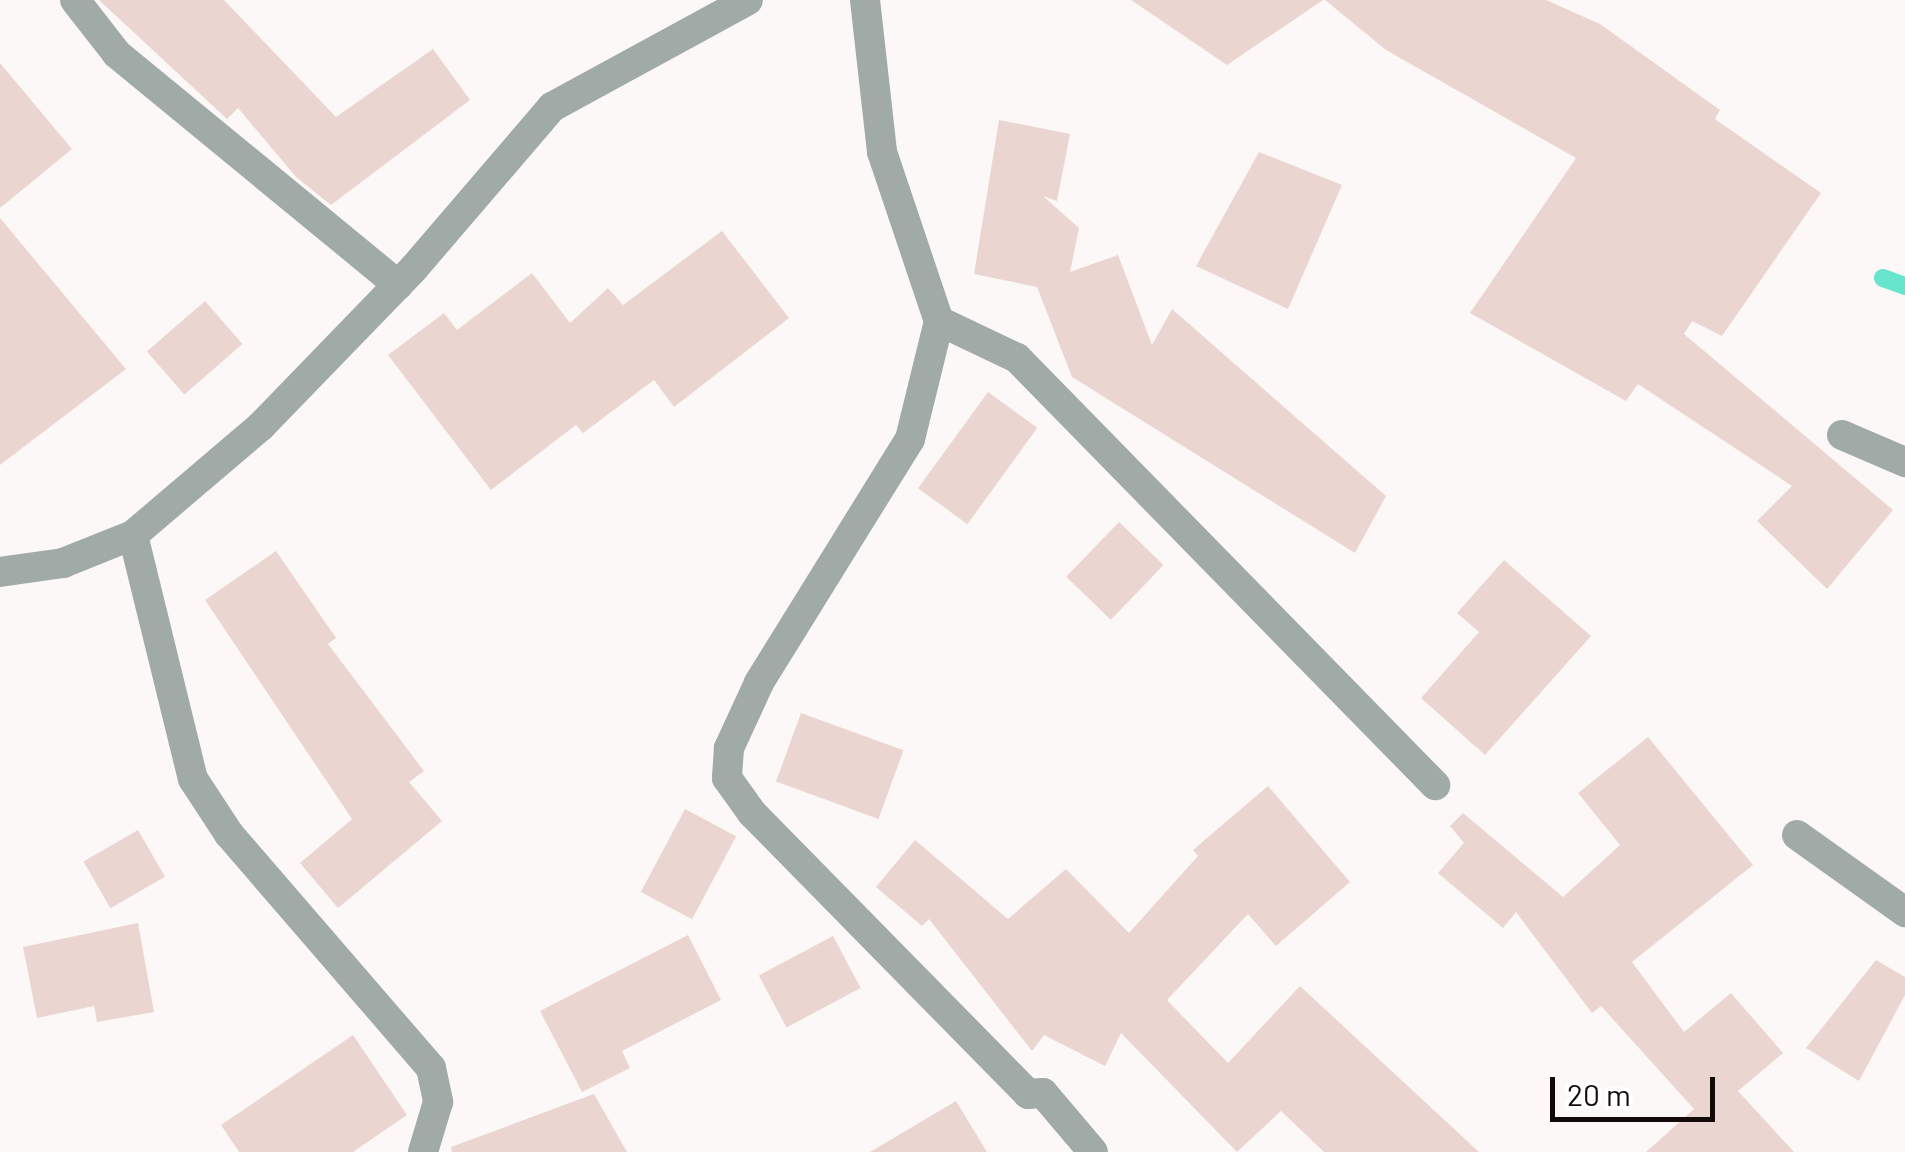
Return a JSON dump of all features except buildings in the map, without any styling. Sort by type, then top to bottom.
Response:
[{"type":"street","points":[[75,0],[117,54],[398,285]]},
{"type":"street","points":[[0,572],[63,562],[133,535],[261,426],[398,285],[552,108],[748,0]]},
{"type":"street","points":[[866,0],[882,152],[939,321],[910,439],[760,682],[729,748],[728,778],[794,855],[1028,1094],[1043,1093],[1093,1152]]},
{"type":"street","points":[[939,321],[1017,358],[1436,785]]},
{"type":"street","points":[[1842,435],[1905,462]]},
{"type":"street","points":[[133,535],[193,780],[229,834],[431,1068],[438,1102],[423,1152]]},
{"type":"street","points":[[1797,835],[1905,912]]},
{"type":"waterway","points":[[1883,278],[1905,286]]}]
